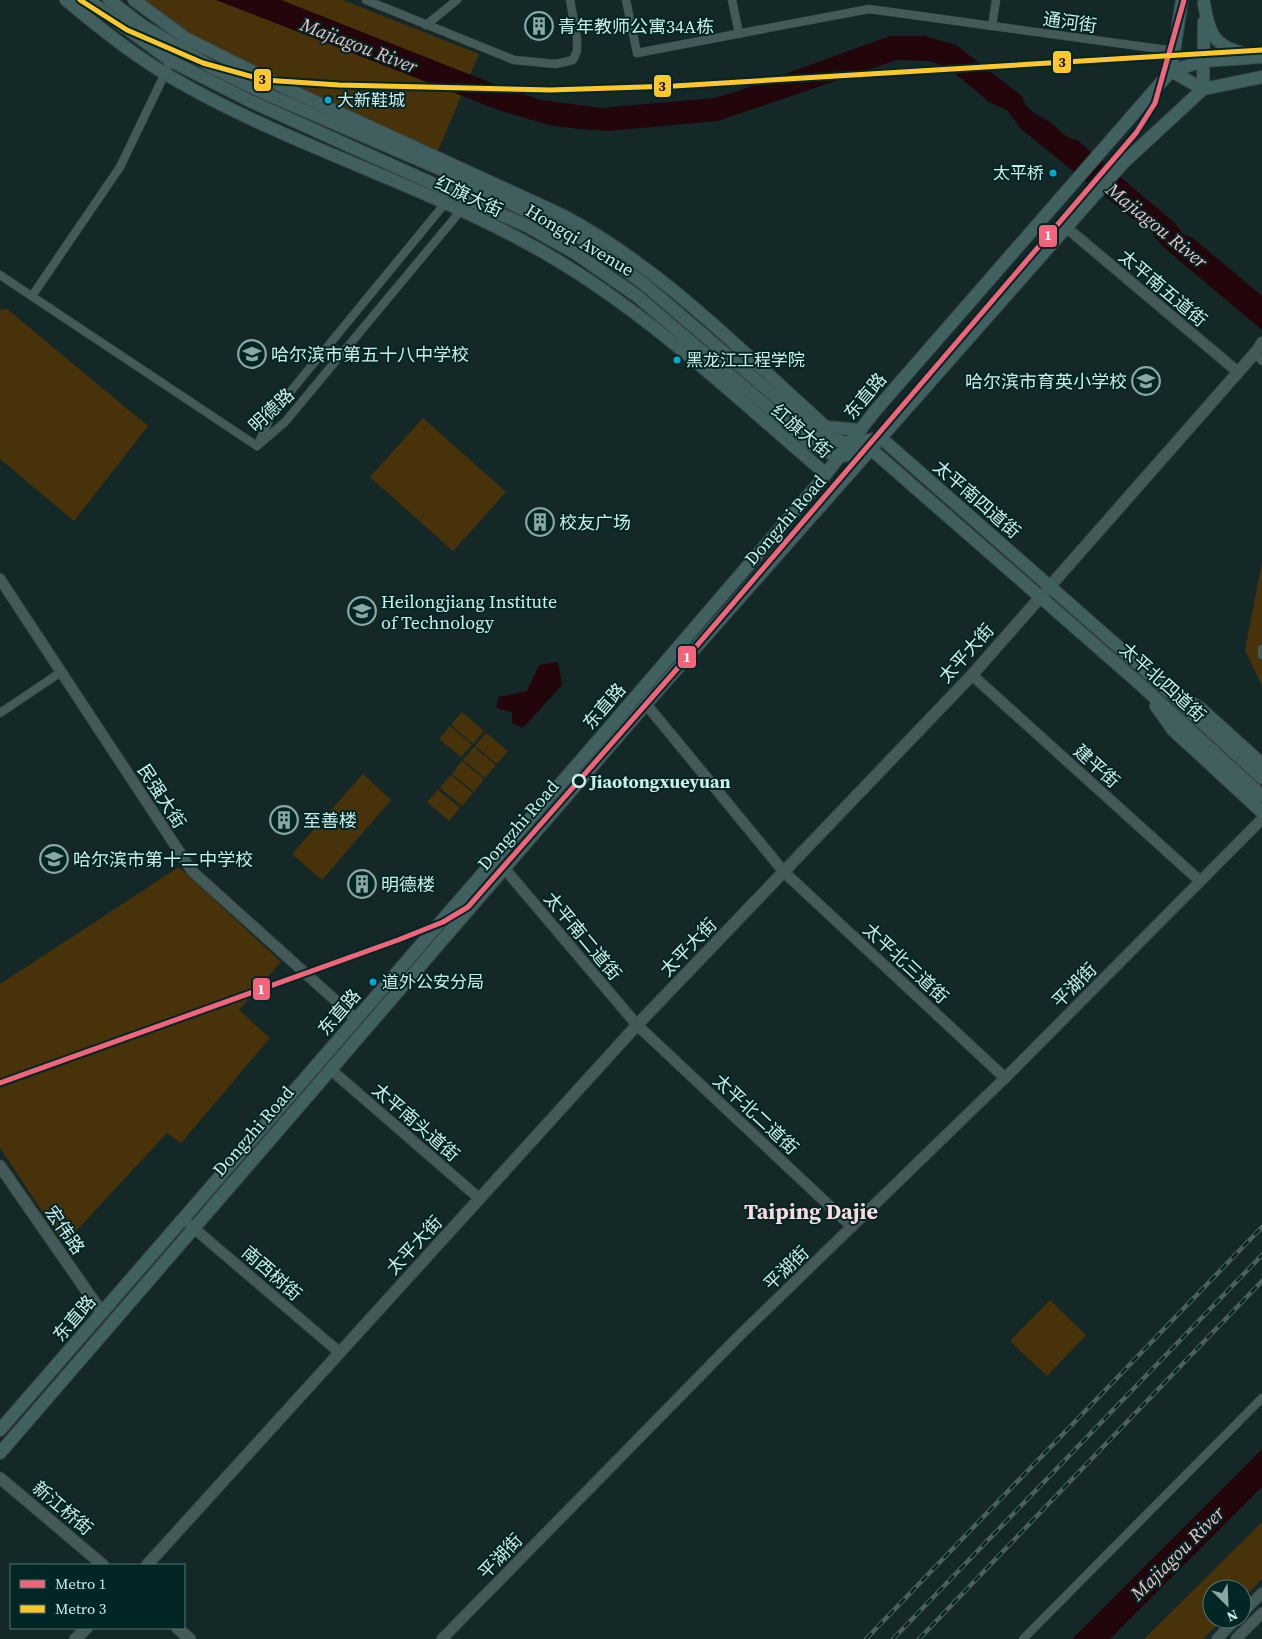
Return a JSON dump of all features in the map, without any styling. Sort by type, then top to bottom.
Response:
[{"type":"highway","points":[[1171,71],[1182,0]]},
{"type":"highway","points":[[1204,1],[1207,25],[1212,35],[1221,44],[1233,51],[1262,57]]},
{"type":"highway","points":[[1202,89],[1204,1]]},
{"type":"highway","points":[[1171,71],[1204,61],[1262,57]]},
{"type":"highway","name":"东直路","points":[[0,1430],[826,474],[860,430],[1103,146],[1171,71]]},
{"type":"highway","points":[[1171,71],[1202,89],[1262,76]]},
{"type":"highway","name":"Dongzhi Road","points":[[0,1452],[646,704],[872,450],[1088,202],[1123,163],[1202,89]]},
{"type":"main road","name":"红旗大街","points":[[66,0],[138,55],[166,73],[246,116],[449,199],[460,210],[533,246],[623,304],[826,474]]},
{"type":"main road","name":"Hongqi Avenue","points":[[88,0],[172,61],[449,199],[469,200],[543,235],[575,253],[637,296],[816,440]]},
{"type":"main road","name":"Hongqi Avenue","points":[[108,0],[144,26],[213,68],[262,92],[460,178],[585,241],[643,283],[816,440]]},
{"type":"main road","name":"红旗大街","points":[[134,0],[187,39],[294,92],[590,230],[651,270],[826,427],[860,430]]},
{"type":"main road","name":"太平大街","points":[[148,1564],[637,1025],[972,675],[1238,372],[1259,357]]},
{"type":"main road","points":[[816,440],[849,444],[881,438]]},
{"type":"main road","name":"太平南四道街","points":[[881,438],[1049,586]]},
{"type":"main road","points":[[816,440],[839,456],[872,450]]},
{"type":"main road","name":"太平南四道街","points":[[872,450],[1039,597]]},
{"type":"main road","name":"太平北四道街","points":[[1049,586],[1155,679],[1186,718],[1262,796]]},
{"type":"main road","name":"太平北四道街","points":[[1039,597],[1141,685],[1262,778]]},
{"type":"main road","points":[[1155,679],[1200,708],[1262,764]]},
{"type":"main road","points":[[1141,685],[1172,730],[1262,812]]},
{"type":"main road","name":"宏伟路","points":[[0,1166],[102,1313]]},
{"type":"main road","name":"新江桥街","points":[[0,1478],[102,1564]]},
{"type":"main road","points":[[76,1639],[86,1629]]},
{"type":"main road","points":[[178,1629],[190,1639]]},
{"type":"street","points":[[366,0],[514,60],[556,64],[573,60],[577,51],[577,38],[570,0]]},
{"type":"street","points":[[426,25],[457,0]]},
{"type":"street","name":"通河街","points":[[626,0],[636,53],[869,9],[1175,51]]},
{"type":"street","points":[[732,0],[738,34]]},
{"type":"street","points":[[869,9],[870,0]]},
{"type":"street","points":[[992,26],[996,0]]},
{"type":"street","points":[[32,296],[120,166],[172,61]]},
{"type":"street","name":"明德路","points":[[257,446],[272,414],[449,199]]},
{"type":"street","name":"明德路","points":[[257,446],[285,422],[469,200]]},
{"type":"street","name":"太平南五道街","points":[[1067,228],[1238,372]]},
{"type":"street","points":[[0,275],[257,446]]},
{"type":"street","points":[[1259,357],[1262,342]]},
{"type":"street","name":"民强大街","points":[[0,579],[192,870],[356,1018]]},
{"type":"street","points":[[1262,649],[1262,655]]},
{"type":"street","points":[[0,713],[61,672]]},
{"type":"street","name":"建平街","points":[[972,675],[1200,881]]},
{"type":"street","name":"太平北三道街","points":[[646,704],[784,872],[1005,1078]]},
{"type":"street","name":"平湖街","points":[[442,1639],[739,1336],[1005,1078],[1262,819]]},
{"type":"street","name":"太平南二道街","points":[[504,868],[637,1025]]},
{"type":"street","name":"太平北二道街","points":[[637,1025],[852,1227]]},
{"type":"street","name":"太平南头道街","points":[[330,1069],[480,1199]]},
{"type":"street","name":"南西树街","points":[[183,1219],[339,1352]]},
{"type":"street","points":[[1023,1639],[1262,1398]]},
{"type":"street","points":[[1252,1603],[1262,1593]]},
{"type":"street","points":[[1236,1639],[1262,1613]]},
{"type":"street","points":[[1217,1639],[1226,1629]]},
{"type":"shaded area","points":[[128,0],[343,0],[479,54],[435,158],[185,37]]},
{"type":"shaded area","points":[[7,309],[148,426],[74,521],[0,459],[0,310]]},
{"type":"shaded area","points":[[423,418],[506,492],[453,551],[370,477]]},
{"type":"shaded area","points":[[1262,562],[1262,686],[1245,650]]},
{"type":"shaded area","points":[[462,712],[484,731],[473,744],[451,725]]},
{"type":"shaded area","points":[[450,726],[472,745],[461,757],[439,739]]},
{"type":"shaded area","points":[[486,733],[508,751],[497,764],[475,746]]},
{"type":"shaded area","points":[[474,747],[496,765],[485,778],[463,760]]},
{"type":"shaded area","points":[[462,761],[484,779],[474,792],[452,774]]},
{"type":"shaded area","points":[[363,774],[391,800],[322,880],[292,854]]},
{"type":"shaded area","points":[[451,775],[473,793],[462,806],[440,788]]},
{"type":"shaded area","points":[[438,790],[460,808],[449,821],[427,802]]},
{"type":"shaded area","points":[[179,867],[281,962],[239,1010],[270,1038],[181,1143],[167,1133],[64,1244],[0,1148],[0,984]]},
{"type":"shaded area","points":[[1050,1300],[1086,1335],[1047,1376],[1010,1341]]},
{"type":"shaded area","points":[[1262,1522],[1262,1579],[1252,1590],[1252,1579],[1205,1579]]},
{"type":"shaded area","points":[[1202,1581],[1202,1629],[1213,1629],[1203,1639],[1144,1639]]},
{"type":"water","name":"Majiagou River","points":[[216,0],[281,0],[512,91],[542,100],[601,108],[714,98],[890,36],[924,36],[956,45],[1022,96],[1030,109],[1065,135],[1077,140],[1176,224],[1183,234],[1193,238],[1262,296],[1262,330],[1162,246],[1154,236],[1149,224],[1133,219],[1021,129],[1007,110],[989,102],[946,66],[928,61],[897,60],[718,121],[608,131],[579,129],[553,126],[501,111]]},
{"type":"water","points":[[558,662],[562,685],[523,728],[512,723],[512,712],[496,708],[499,697],[527,691],[539,665]]},
{"type":"water","name":"Majiagou River","points":[[1262,1449],[1262,1487],[1110,1639],[1072,1639]]},
{"type":"railway","points":[[866,1639],[1262,1227]]},
{"type":"railway","points":[[893,1639],[1262,1255]]},
{"type":"railway","points":[[919,1639],[1262,1281]]},
{"type":"metro line","name":"3","points":[[80,0],[127,30],[203,63],[264,80],[339,85],[550,90],[674,86],[1262,50]]},
{"type":"metro line","name":"1","points":[[0,1083],[398,940],[443,922],[468,907],[676,670],[1136,133],[1155,103],[1184,0]]},
{"type":"place","name":"青年教师公寓34A栋","points":[[539,26]]},
{"type":"place","name":"大新鞋城","points":[[328,100]]},
{"type":"place","name":"太平桥","points":[[1053,173]]},
{"type":"place","name":"哈尔滨市第五十八中学校","points":[[252,354]]},
{"type":"place","name":"黑龙江工程学院","points":[[677,360]]},
{"type":"place","name":"哈尔滨市育英小学校","points":[[1146,381]]},
{"type":"place","name":"校友广场","points":[[540,522]]},
{"type":"place","name":"Heilongjiang Institute of Technology","points":[[362,611]]},
{"type":"place","name":"Jiaotongxueyuan","points":[[579,781]]},
{"type":"place","name":"至善楼","points":[[284,820]]},
{"type":"place","name":"哈尔滨市第十二中学校","points":[[54,859]]},
{"type":"place","name":"明德楼","points":[[362,884]]},
{"type":"place","name":"道外公安分局","points":[[373,982]]},
{"type":"district","name":"Taiping Dajie","points":[[811,1211]]}]
